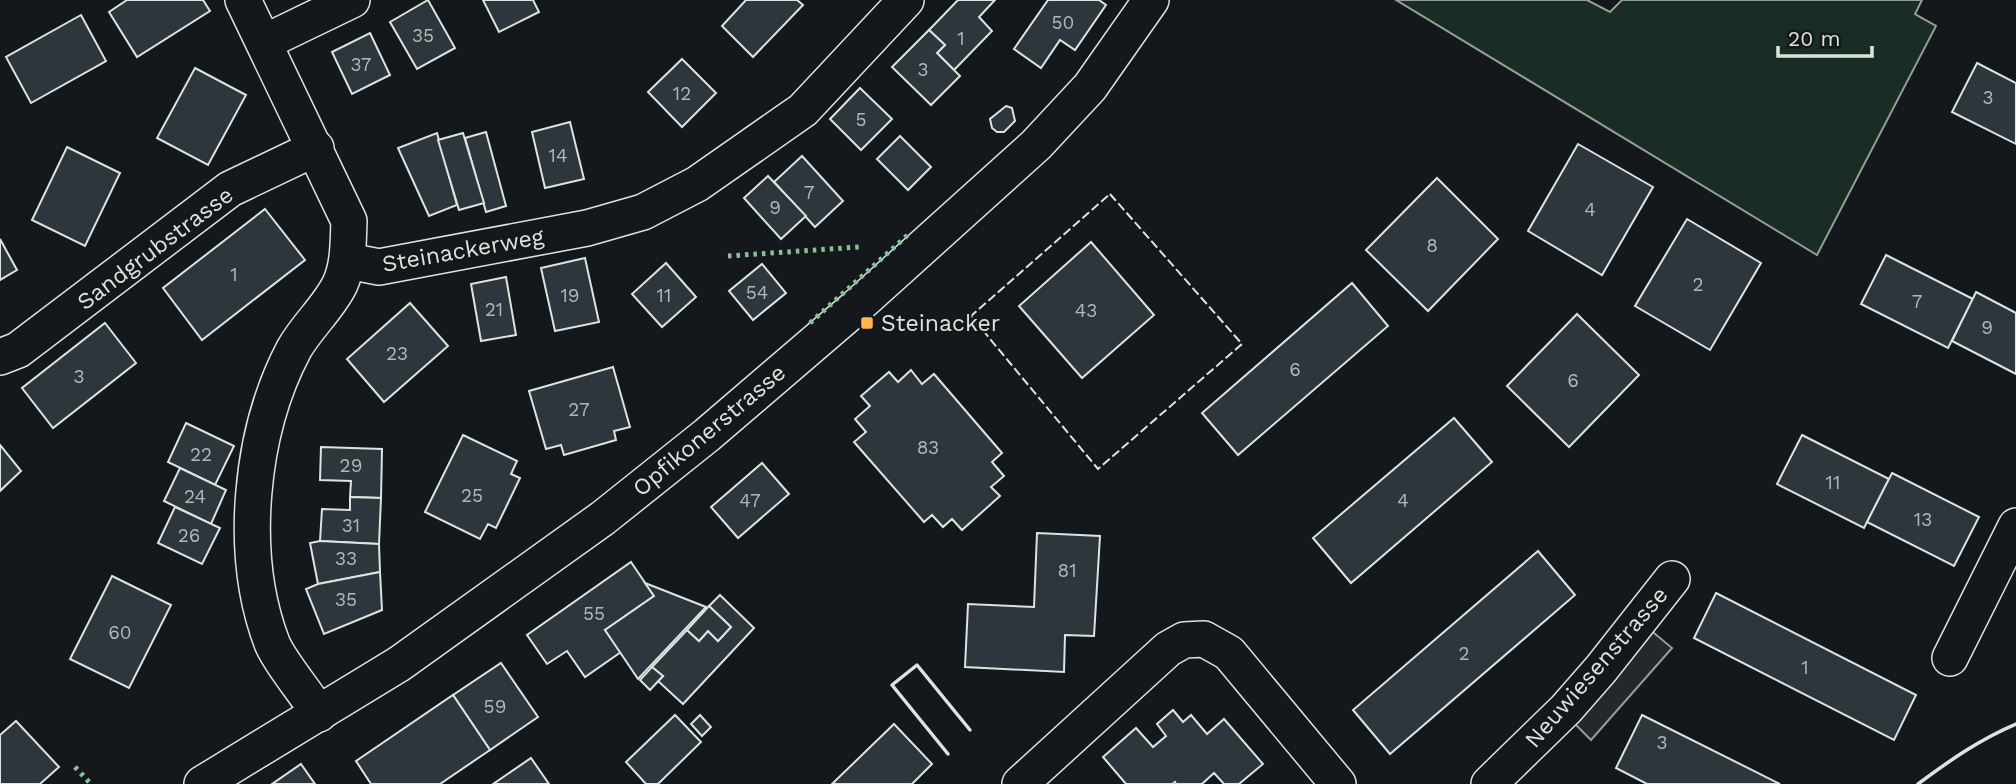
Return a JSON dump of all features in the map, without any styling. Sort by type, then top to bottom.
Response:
[{"type":"street","points":[[243,0],[349,221],[348,261]]},
{"type":"street","points":[[265,42],[352,0]]},
{"type":"street","name":"Steinackerweg","points":[[318,714],[273,645],[255,581],[251,525],[260,449],[272,397],[295,347],[340,285],[348,261],[379,267],[587,228],[643,212],[697,184],[803,110],[906,0]]},
{"type":"street","name":"Opfikonerstrasse","points":[[202,784],[399,664],[603,517],[707,435],[854,309],[1036,145],[1090,87],[1151,0]]},
{"type":"street","name":"Sandgrubstrasse","points":[[0,357],[18,350],[230,189],[316,148]]},
{"type":"street","points":[[1950,658],[2016,526]]},
{"type":"street","name":"Neuwiesenstrasse","points":[[1489,784],[1566,709],[1672,579]]},
{"type":"street","points":[[1020,784],[1168,649],[1184,640],[1204,639],[1229,653],[1338,784]]},
{"type":"green space","points":[[1396,0],[1587,0],[1610,12],[1622,0],[1922,0],[1915,14],[1936,26],[1817,255]]},
{"type":"shaded area","points":[[1648,628],[1672,648],[1591,740],[1572,721]]},
{"type":"building","points":[[127,0],[203,0],[210,11],[137,57],[109,12]]},
{"type":"building","points":[[428,0],[455,48],[417,69],[390,22]]},
{"type":"building","points":[[483,0],[533,0],[539,12],[499,32]]},
{"type":"building","points":[[746,0],[797,0],[803,5],[753,57],[722,26]]},
{"type":"building","points":[[958,0],[995,0],[979,17],[992,31],[954,70],[937,53],[945,45],[929,30]]},
{"type":"building","points":[[1048,0],[1099,0],[1106,5],[1075,50],[1060,40],[1041,68],[1014,49]]},
{"type":"building","points":[[81,15],[106,61],[31,103],[6,57]]},
{"type":"building","points":[[929,30],[945,45],[937,53],[960,76],[931,105],[892,67]]},
{"type":"building","points":[[370,33],[390,75],[352,94],[332,52]]},
{"type":"building","points":[[682,59],[716,93],[682,127],[648,92]]},
{"type":"building","points":[[1977,63],[2016,83],[2016,144],[1952,112]]},
{"type":"building","points":[[195,68],[246,95],[208,165],[157,138]]},
{"type":"building","points":[[860,88],[892,119],[861,150],[830,119]]},
{"type":"building","points":[[1006,106],[1012,108],[1015,121],[1004,132],[997,132],[992,128],[990,119]]},
{"type":"building","points":[[570,122],[584,179],[545,188],[532,132]]},
{"type":"building","points":[[486,132],[506,206],[486,212],[465,138]]},
{"type":"building","points":[[437,133],[457,205],[429,216],[398,148]]},
{"type":"building","points":[[463,133],[484,203],[459,210],[438,140]]},
{"type":"building","points":[[900,136],[931,167],[908,190],[877,159]]},
{"type":"building","points":[[1578,144],[1653,187],[1602,275],[1528,231]]},
{"type":"building","points":[[67,147],[120,173],[85,246],[32,220]]},
{"type":"building","points":[[802,156],[843,201],[815,227],[774,182]]},
{"type":"building","points":[[768,176],[806,216],[781,239],[744,198]]},
{"type":"building","points":[[1437,178],[1498,239],[1428,311],[1366,250]]},
{"type":"building","points":[[265,209],[305,260],[202,340],[163,288]]},
{"type":"building","points":[[1687,219],[1761,263],[1710,350],[1635,306]]},
{"type":"building","points":[[0,239],[17,270],[0,280]]},
{"type":"building","points":[[1091,242],[1154,315],[1082,378],[1019,306]]},
{"type":"building","points":[[1886,255],[1973,299],[1948,348],[1861,304]]},
{"type":"building","points":[[585,258],[599,322],[555,331],[541,268]]},
{"type":"building","points":[[666,263],[696,297],[662,327],[632,294]]},
{"type":"building","points":[[762,264],[786,293],[753,320],[729,291]]},
{"type":"building","points":[[506,277],[516,335],[481,341],[471,284]]},
{"type":"building","points":[[1352,283],[1388,326],[1238,455],[1202,413]]},
{"type":"building","points":[[1976,292],[2016,313],[2016,374],[1952,341]]},
{"type":"building","points":[[410,303],[448,346],[384,402],[347,359]]},
{"type":"building","points":[[1577,314],[1639,375],[1569,447],[1507,386]]},
{"type":"building","points":[[105,323],[136,363],[53,428],[22,388]]},
{"type":"building","points":[[613,367],[630,427],[614,431],[616,440],[564,455],[561,445],[546,449],[529,391]]},
{"type":"building","points":[[911,370],[922,384],[934,374],[1002,453],[992,462],[1004,476],[991,487],[1000,496],[962,530],[952,519],[943,527],[932,515],[924,522],[854,442],[866,432],[855,419],[870,406],[861,396],[889,372],[898,382]]},
{"type":"building","points":[[1454,418],[1492,462],[1351,583],[1313,538]]},
{"type":"building","points":[[186,423],[234,446],[215,485],[168,462]]},
{"type":"building","points":[[463,435],[517,461],[511,474],[520,478],[496,528],[488,524],[480,539],[425,512]]},
{"type":"building","points":[[1802,435],[1889,479],[1864,528],[1777,484]]},
{"type":"building","points":[[0,445],[21,471],[0,491]]},
{"type":"building","points":[[321,447],[382,449],[381,498],[350,497],[351,481],[320,480]]},
{"type":"building","points":[[762,463],[789,494],[738,538],[711,507]]},
{"type":"building","points":[[180,468],[226,490],[211,524],[164,501]]},
{"type":"building","points":[[1892,473],[1979,517],[1954,566],[1867,522]]},
{"type":"building","points":[[350,497],[381,498],[379,544],[320,541],[322,509],[350,510]]},
{"type":"building","points":[[175,507],[220,528],[202,564],[158,543]]},
{"type":"building","points":[[1037,533],[1100,536],[1094,636],[1065,635],[1064,672],[965,667],[968,604],[1034,607]]},
{"type":"building","points":[[320,541],[379,544],[380,572],[318,584],[310,543]]},
{"type":"building","points":[[1538,551],[1575,595],[1390,754],[1353,710]]},
{"type":"building","points":[[631,562],[654,596],[605,630],[621,652],[585,677],[567,651],[547,664],[527,635]]},
{"type":"building","points":[[380,572],[382,610],[324,634],[306,589],[318,584]]},
{"type":"building","points":[[112,576],[171,605],[129,688],[70,659]]},
{"type":"building","points":[[645,583],[706,607],[638,679],[605,630],[654,596]]},
{"type":"building","points":[[1716,593],[1916,695],[1894,740],[1694,638]]},
{"type":"building","points":[[720,595],[754,628],[683,704],[658,681],[663,676],[652,667],[687,630],[699,641],[708,631],[718,641],[731,627],[709,606]]},
{"type":"building","points":[[709,606],[731,627],[718,641],[708,631],[699,641],[687,630]]},
{"type":"building","points":[[501,663],[538,717],[490,750],[453,695]]},
{"type":"building","points":[[652,667],[663,676],[650,690],[640,680]]},
{"type":"building","points":[[453,695],[490,750],[440,784],[371,784],[356,761]]},
{"type":"building","points":[[1173,710],[1183,722],[1191,715],[1207,734],[1224,719],[1263,764],[1239,784],[1224,784],[1214,773],[1202,784],[1126,784],[1103,757],[1136,728],[1153,747],[1166,736],[1157,724]]},
{"type":"building","points":[[675,715],[701,742],[658,784],[646,784],[626,762]]},
{"type":"building","points":[[700,715],[711,727],[702,736],[691,724]]},
{"type":"building","points":[[1642,715],[1780,784],[1647,784],[1616,768]]},
{"type":"building","points":[[16,721],[59,767],[40,784],[0,784],[0,735]]},
{"type":"building","points":[[894,724],[932,764],[912,784],[832,784]]},
{"type":"building","points":[[531,758],[549,784],[493,784]]},
{"type":"building","points":[[301,764],[315,784],[272,784]]},
{"type":"hedge","points":[[810,323],[910,233]]},
{"type":"hedge","points":[[728,256],[859,247]]},
{"type":"hedge","points":[[75,767],[91,784]]},
{"type":"fence","points":[[1110,194],[1242,344],[1098,469],[971,316],[1110,194]]},
{"type":"wall","points":[[948,754],[892,685],[917,665],[970,730]]},
{"type":"wall","points":[[1918,784],[1977,744],[2016,724]]},
{"type":"place","name":"Steinacker","points":[[867,323]]}]
